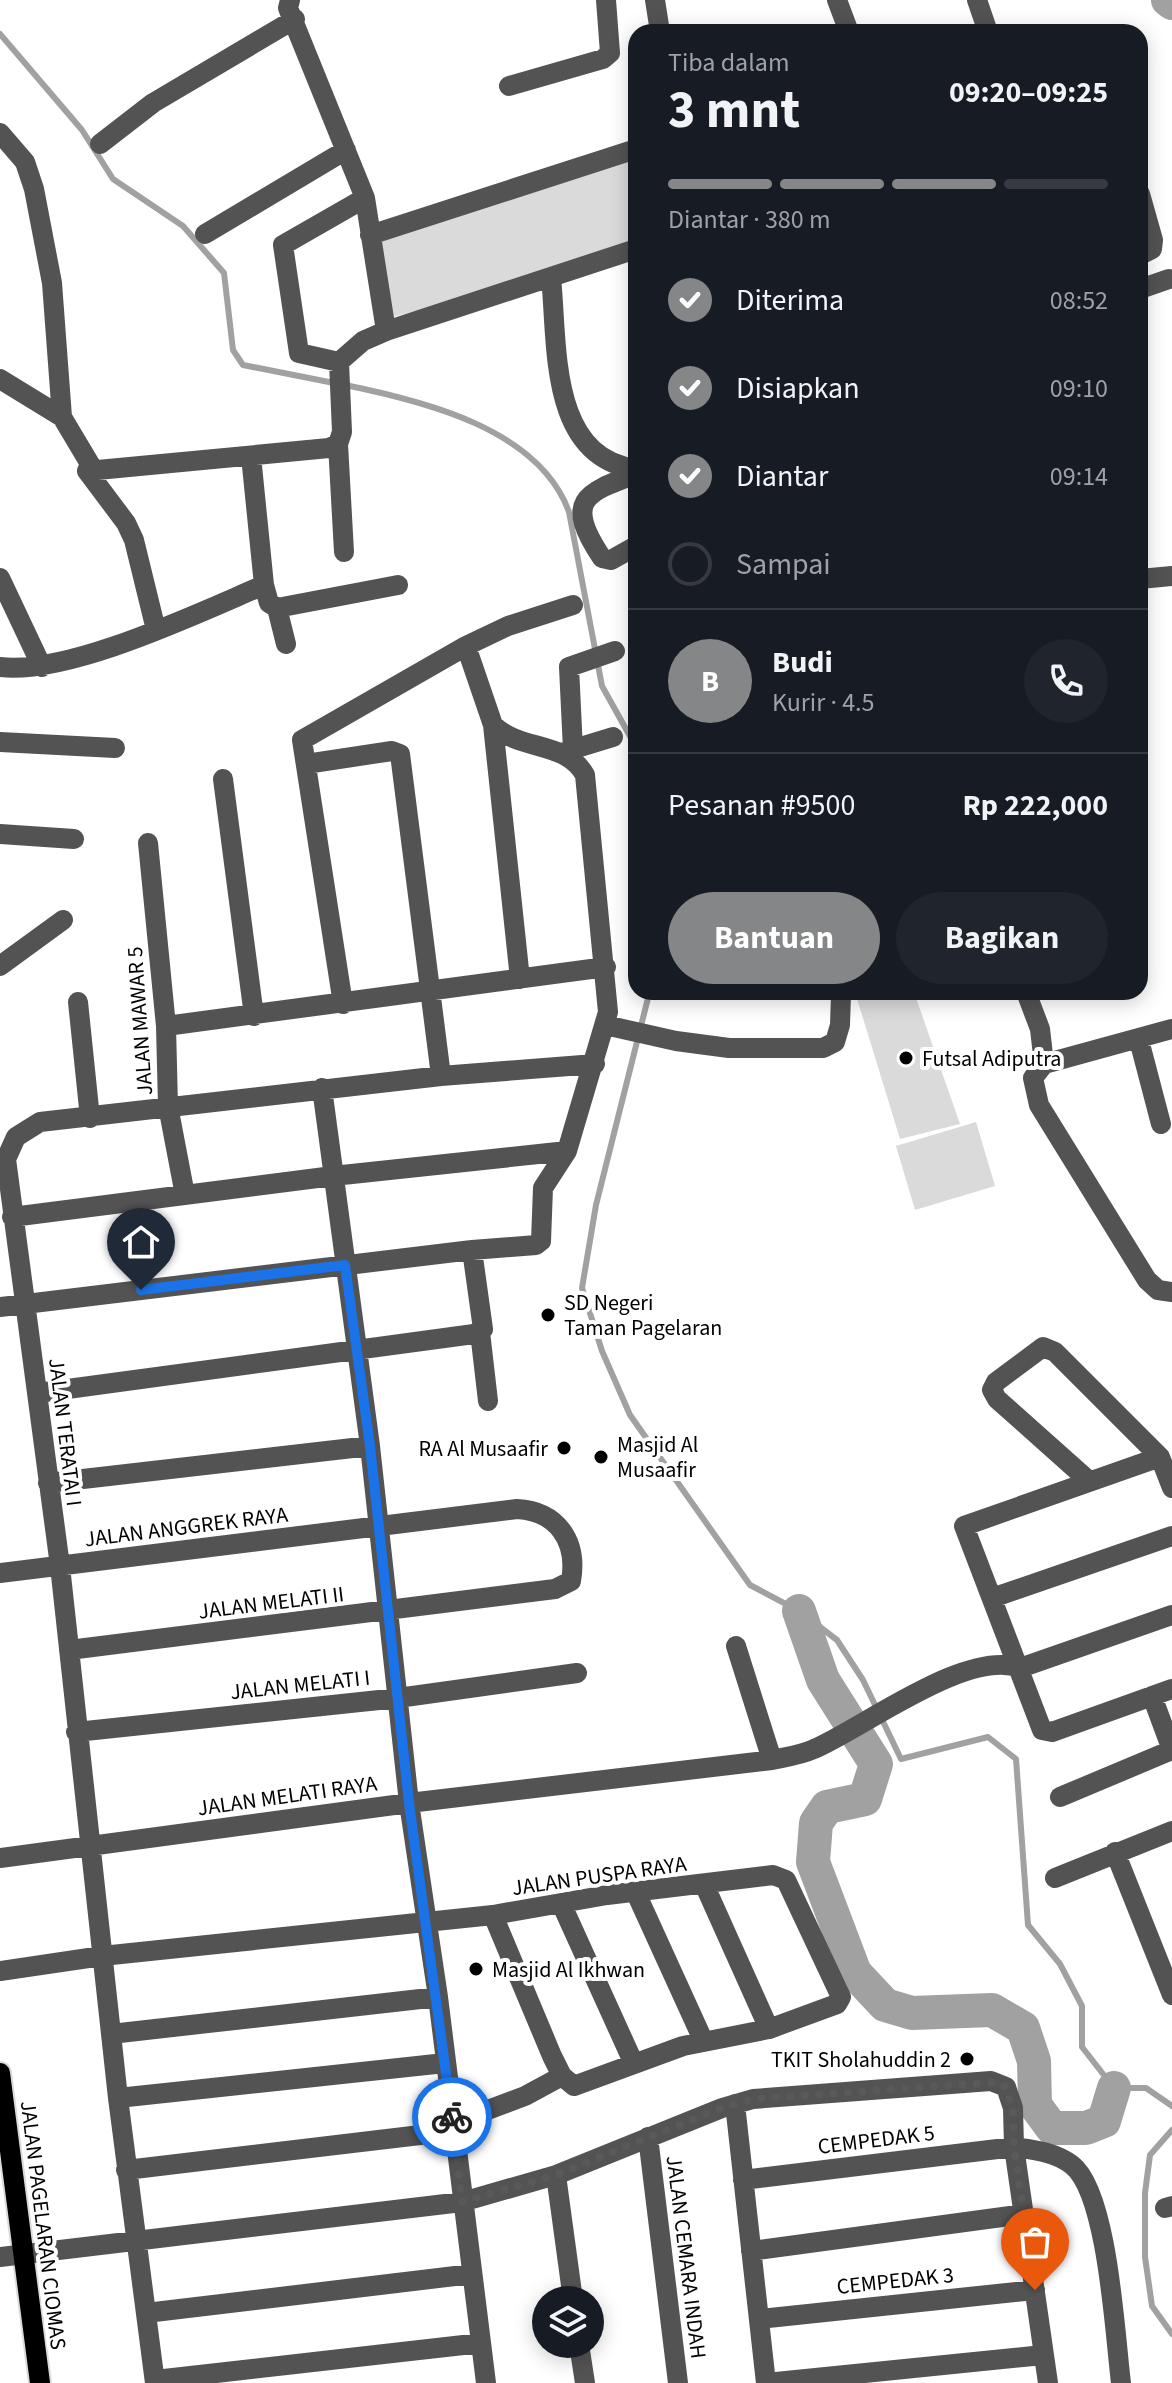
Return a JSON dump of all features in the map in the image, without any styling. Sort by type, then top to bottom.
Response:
[{"type":"main road","name":"JALAN PAGELARAN CIOMAS","points":[[0,2073],[40,2383]]},
{"type":"street","points":[[509,86],[603,59],[610,53],[606,0]]},
{"type":"street","points":[[655,0],[659,24]]},
{"type":"street","points":[[837,0],[846,24]]},
{"type":"street","points":[[977,0],[985,24]]},
{"type":"street","points":[[100,144],[153,103],[292,10],[365,198],[386,331]]},
{"type":"street","points":[[0,133],[25,162],[40,211],[52,283],[62,417],[90,464],[87,471]]},
{"type":"street","points":[[205,234],[346,150]]},
{"type":"street","points":[[370,235],[628,152]]},
{"type":"street","points":[[339,366],[299,353],[283,245],[365,198]]},
{"type":"street","points":[[1148,222],[1153,240],[1152,249],[1148,251]]},
{"type":"street","points":[[344,552],[338,444],[342,432],[339,366],[363,341],[386,331],[628,252]]},
{"type":"street","points":[[551,277],[569,419],[591,450],[604,459],[628,468]]},
{"type":"street","points":[[1148,286],[1169,279]]},
{"type":"street","points":[[0,379],[62,417]]},
{"type":"street","points":[[87,471],[251,456],[338,444]]},
{"type":"street","points":[[251,456],[264,585],[269,603],[277,608],[398,585]]},
{"type":"street","points":[[87,471],[126,523],[134,540],[156,630]]},
{"type":"street","points":[[628,475],[593,490],[586,497],[583,511],[602,558],[611,560],[628,550]]},
{"type":"street","points":[[1148,578],[1172,576]]},
{"type":"street","points":[[0,578],[42,667]]},
{"type":"street","points":[[0,667],[42,667],[156,630],[264,585]]},
{"type":"street","points":[[343,1004],[302,740],[466,646],[508,626],[573,605]]},
{"type":"street","points":[[277,608],[286,644]]},
{"type":"street","points":[[466,646],[493,725],[520,979]]},
{"type":"street","points":[[0,1307],[536,1245],[541,1241],[543,1188],[567,1151],[605,1025],[606,967],[585,775],[568,751],[567,674],[569,667],[579,661],[608,653]]},
{"type":"street","points":[[493,725],[515,741],[568,751],[613,737]]},
{"type":"street","points":[[0,742],[115,748]]},
{"type":"street","points":[[306,764],[392,751],[400,754],[441,1076]]},
{"type":"street","points":[[223,779],[254,1016]]},
{"type":"street","points":[[0,834],[74,839]]},
{"type":"street","name":"JALAN MAWAR 5","points":[[148,843],[166,1026],[168,1106],[185,1195]]},
{"type":"street","points":[[0,966],[63,920]]},
{"type":"street","points":[[166,1026],[606,967]]},
{"type":"street","points":[[605,1025],[655,1037],[729,1048],[830,1046],[840,1025],[841,1000]]},
{"type":"street","points":[[1029,1000],[1040,1029],[1044,1064]]},
{"type":"street","points":[[78,1002],[90,1118]]},
{"type":"street","points":[[1172,1029],[1044,1064],[1033,1078],[1039,1105],[1147,1280],[1158,1290],[1172,1292]]},
{"type":"street","points":[[1139,1040],[1161,1124]]},
{"type":"street","name":"JALAN TERATAI I","points":[[155,2382],[126,2170],[60,1566],[5,1171],[16,1137],[40,1122],[322,1088],[595,1064]]},
{"type":"street","points":[[322,1088],[370,1446],[409,1803],[438,1997],[486,2383]]},
{"type":"street","points":[[12,1217],[333,1176],[567,1151]]},
{"type":"street","points":[[472,1250],[484,1319],[480,1332],[488,1401]]},
{"type":"street","points":[[38,1393],[480,1332]]},
{"type":"street","points":[[1089,1481],[997,1399],[992,1390],[996,1382],[1043,1347],[1055,1352],[1160,1457],[1172,1488]]},
{"type":"street","points":[[48,1483],[370,1446]]},
{"type":"street","points":[[1060,1797],[1172,1750],[1162,1693],[1048,1733],[1042,1730],[964,1523],[1160,1457]]},
{"type":"street","name":"JALAN ANGGREK RAYA","points":[[0,1573],[480,1513],[535,1510],[560,1525],[568,1541],[571,1581]]},
{"type":"street","points":[[992,1598],[1172,1536]]},
{"type":"street","name":"JALAN MELATI II","points":[[69,1650],[389,1612],[555,1589],[571,1581]]},
{"type":"street","name":"JALAN MELATI RAYA","points":[[0,1858],[409,1803],[772,1760],[810,1751],[887,1708],[987,1666],[1009,1664],[1020,1668],[1172,1615]]},
{"type":"street","points":[[736,1646],[772,1760]]},
{"type":"street","name":"JALAN MELATI I","points":[[76,1732],[398,1698],[577,1673]]},
{"type":"street","points":[[1055,1878],[1172,1831]]},
{"type":"street","points":[[1115,1852],[1166,1965],[1172,1995]]},
{"type":"street","name":"JALAN PUSPA RAYA","points":[[0,1971],[102,1956],[493,1915],[561,1903],[780,1876],[786,1880],[841,1997],[837,2004],[769,2029]]},
{"type":"street","points":[[493,1915],[562,2076],[570,2084],[582,2086],[703,2040],[769,2029],[704,1884]]},
{"type":"street","points":[[636,1893],[703,2040]]},
{"type":"street","points":[[561,1903],[634,2064]]},
{"type":"street","points":[[111,2034],[438,1997]]},
{"type":"street","points":[[118,2098],[445,2063]]},
{"type":"street","points":[[126,2170],[453,2127],[525,2096],[562,2076]]},
{"type":"street","points":[[0,2257],[462,2202],[556,2175],[735,2104],[999,2082],[1009,2095],[1048,2383]]},
{"type":"street","points":[[735,2104],[766,2383],[1043,2355]]},
{"type":"street","name":"JALAN CEMARA INDAH","points":[[648,2137],[678,2383]]},
{"type":"street","name":"CEMPEDAK 5","points":[[743,2180],[1014,2147],[1057,2156],[1073,2165],[1089,2187],[1102,2236],[1121,2383]]},
{"type":"street","points":[[556,2175],[571,2286]]},
{"type":"street","points":[[751,2251],[1024,2214]]},
{"type":"street","points":[[146,2313],[472,2274]]},
{"type":"street","name":"CEMPEDAK 3","points":[[759,2319],[1035,2290]]},
{"type":"street","points":[[155,2382],[481,2343]]},
{"type":"street","points":[[581,2358],[585,2383]]},
{"type":"shaded area","points":[[628,157],[628,249],[551,277],[392,317],[375,238]]},
{"type":"shaded area","name":"Futsal Adiputra","points":[[857,1000],[917,1000],[960,1124],[900,1139]]},
{"type":"shaded area","points":[[976,1122],[995,1186],[915,1210],[896,1146]]},
{"type":"waterway","points":[[1168,0],[1172,3]]},
{"type":"waterway","points":[[0,34],[82,130],[113,179],[183,226],[224,273],[233,350],[243,365],[334,383]]},
{"type":"waterway","points":[[345,385],[409,400],[475,423],[532,459],[554,483],[569,512],[602,686],[628,733]]},
{"type":"waterway","points":[[647,1000],[596,1205],[582,1288],[602,1351],[630,1415],[750,1585],[799,1611],[837,1640],[863,1680],[901,1759],[988,1737],[1016,1759],[1028,1925],[1060,1964],[1082,2006],[1082,2047],[1114,2088],[1146,2088],[1172,2106]]},
{"type":"waterway","points":[[799,1611],[823,1680],[876,1764],[865,1799],[827,1807],[816,1823],[813,1862],[855,1973],[885,2005],[912,2013],[992,2010],[1023,2028],[1034,2061],[1035,2105],[1052,2128],[1086,2128],[1104,2121],[1114,2088]]},
{"type":"waterway","points":[[1172,2130],[1150,2155],[1145,2193],[1145,2257],[1152,2306],[1172,2334]]},
{"type":"way so far","points":[[452,2117],[462,2202],[556,2175],[722,2108],[753,2099],[999,2082],[1006,2087],[1013,2108],[1014,2147],[1035,2290]]},
{"type":"place","name":"Futsal Adiputra","points":[[906,1058]]},
{"type":"place","name":"SD Negeri Taman Pagelaran","points":[[548,1315]]},
{"type":"place","name":"RA Al Musaafir","points":[[564,1448]]},
{"type":"place","name":"Masjid Al Musaafir","points":[[601,1457]]},
{"type":"place","name":"Masjid Al Ikhwan","points":[[476,1969]]},
{"type":"place","name":"TKIT Sholahuddin 2","points":[[967,2059]]},
{"type":"route","points":[[141,1290],[345,1265],[370,1446],[409,1803],[438,1997],[452,2117]]}]
